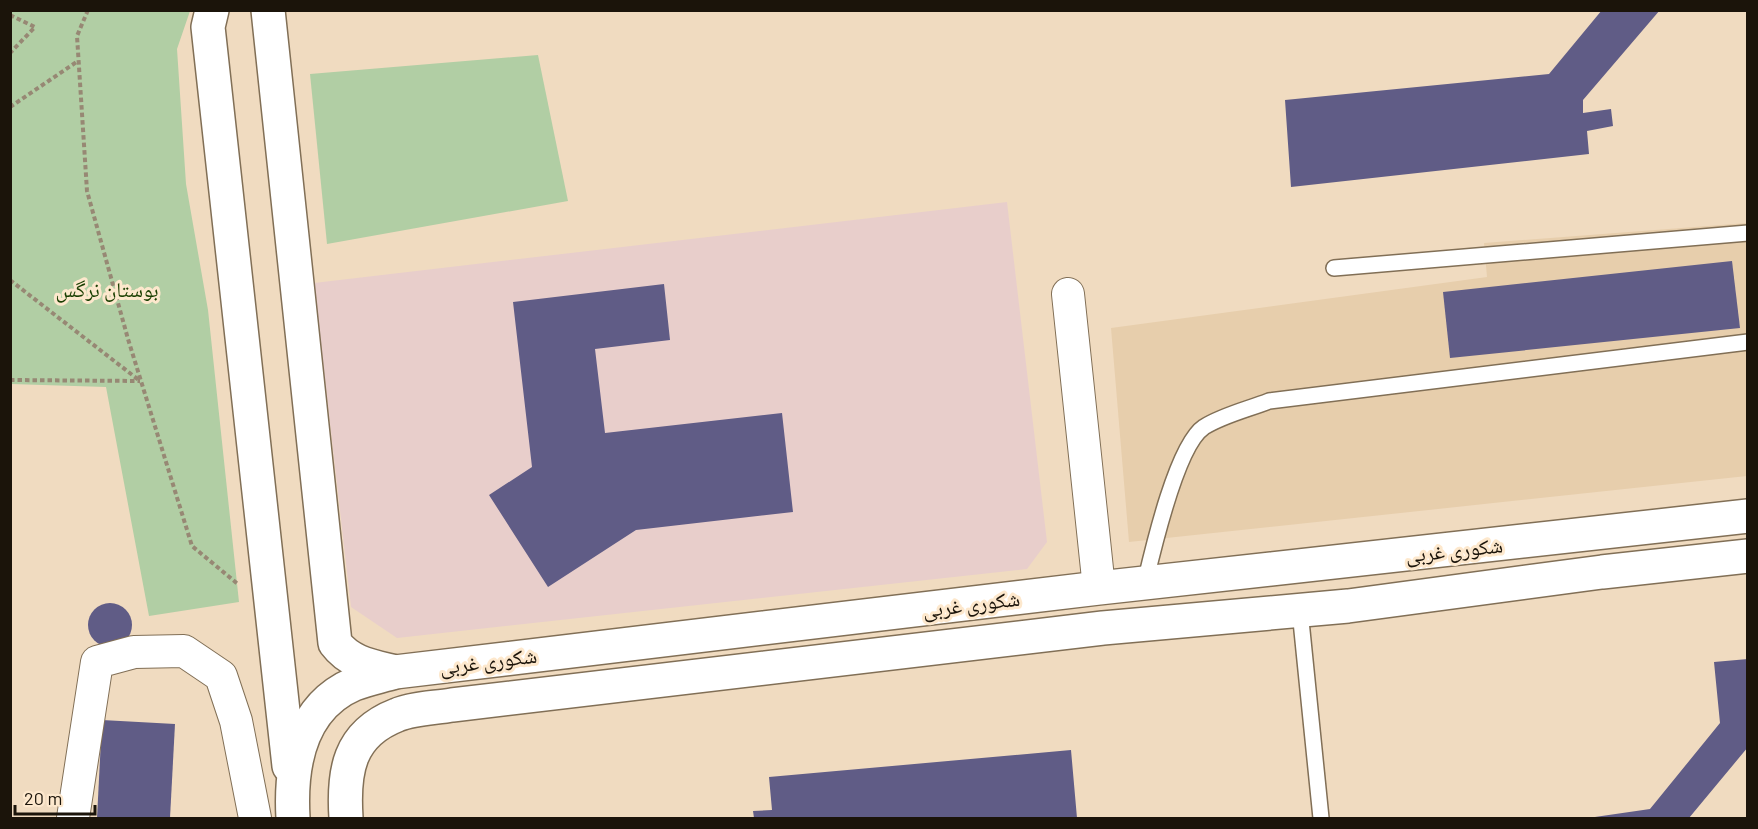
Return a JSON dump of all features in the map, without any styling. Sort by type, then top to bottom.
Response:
[{"type":"main road","points":[[212,10],[208,27],[291,784]]},
{"type":"main road","points":[[268,10],[335,643],[344,655],[360,663],[395,672]]},
{"type":"main road","name":"شکوری غربی","points":[[293,819],[291,784],[301,739],[322,705],[353,685],[395,672],[1099,588],[1748,516]]},
{"type":"main road","name":"شکوری غربی","points":[[346,819],[344,779],[353,753],[371,729],[398,714],[464,703],[1103,627],[1300,611],[1602,572],[1748,556]]},
{"type":"main road","points":[[1099,588],[1103,627]]},
{"type":"street","points":[[1068,294],[1099,588]]},
{"type":"street","points":[[73,819],[97,662],[134,652],[174,651],[184,651],[221,676],[236,721],[255,819]]},
{"type":"lane","points":[[1334,268],[1748,233]]},
{"type":"lane","points":[[1146,583],[1159,523],[1183,458],[1203,428],[1269,401],[1748,342]]},
{"type":"lane","points":[[1300,611],[1321,819]]},
{"type":"path","points":[[88,10],[77,36],[87,191],[141,381],[192,546],[272,612]]},
{"type":"path","points":[[10,15],[35,27],[10,53]]},
{"type":"path","points":[[10,107],[78,61]]},
{"type":"path","points":[[10,280],[141,381]]},
{"type":"path","points":[[10,380],[141,381]]},
{"type":"shaded area","points":[[1007,202],[1047,542],[1027,569],[397,638],[351,607],[314,283]]},
{"type":"shaded area","points":[[1747,223],[1747,476],[1129,542],[1111,328],[1487,277],[1484,243]]},
{"type":"green space","name":"بوستان نرگس","points":[[11,10],[190,11],[177,49],[186,184],[208,310],[239,602],[149,616],[106,387],[11,384]]},
{"type":"green space","points":[[538,55],[568,201],[327,244],[310,74]]},
{"type":"building","points":[[1602,10],[1660,10],[1583,100],[1583,113],[1611,109],[1613,126],[1587,131],[1589,154],[1291,187],[1285,100],[1549,74]]},
{"type":"building","points":[[1732,261],[1740,328],[1450,358],[1443,292]]},
{"type":"building","points":[[664,284],[670,340],[595,349],[605,433],[782,413],[793,512],[636,530],[548,587],[489,495],[532,467],[513,302]]},
{"type":"building","points":[[110,603],[119,604],[126,609],[131,616],[131,634],[126,641],[119,646],[110,647],[101,646],[94,641],[89,634],[88,625],[89,616],[94,609],[101,604]]},
{"type":"building","points":[[1748,659],[1748,747],[1689,818],[1588,818],[1650,809],[1720,723],[1714,662]]},
{"type":"building","points":[[102,720],[175,724],[170,818],[97,818]]},
{"type":"building","points":[[1071,750],[1077,818],[754,818],[753,811],[772,810],[769,777]]}]
